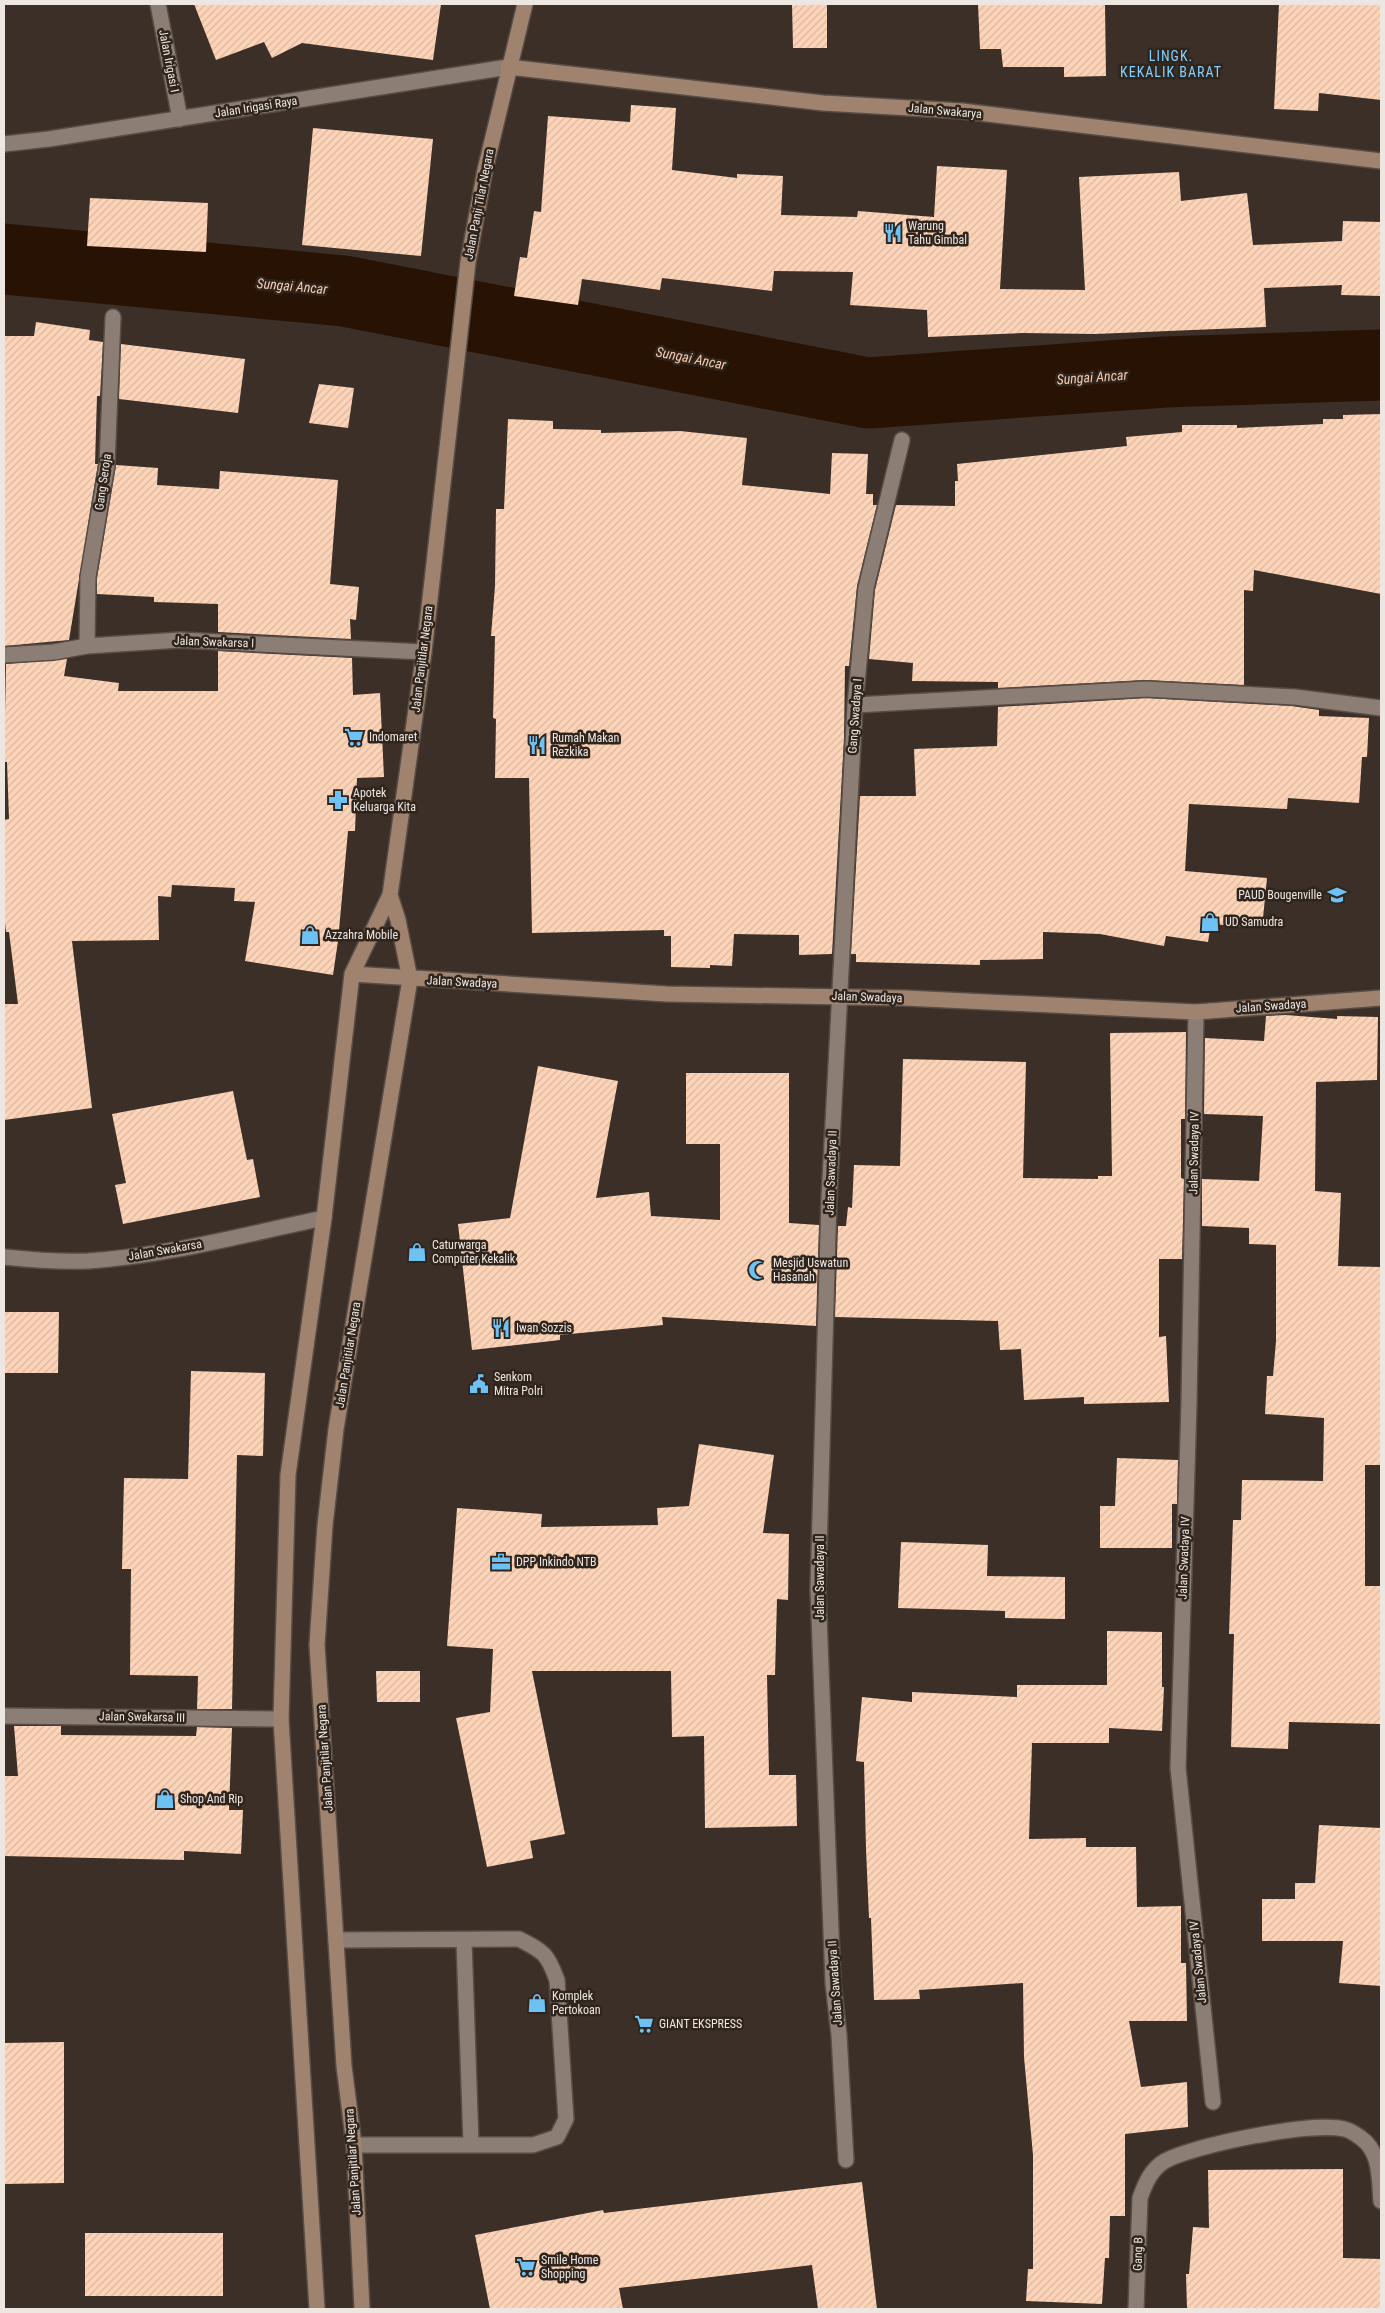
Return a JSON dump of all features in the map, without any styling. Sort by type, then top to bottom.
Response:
[{"type":"main road","name":"Jalan Panji Tilar Negara","points":[[450,408],[468,262],[508,67],[525,4]]},
{"type":"main road","name":"Jalan Swakarya","points":[[508,67],[824,103],[962,111],[1381,161]]},
{"type":"main road","name":"Jalan Panjitilar Negara","points":[[362,2309],[354,2145],[344,2066],[317,1645],[324,1525],[336,1429],[410,979],[398,920],[390,895],[424,652],[450,408]]},
{"type":"main road","points":[[317,2309],[281,1719],[288,1475],[324,1218],[352,974],[390,895]]},
{"type":"main road","name":"Jalan Swadaya","points":[[352,974],[667,994],[839,996],[1196,1012],[1381,998]]},
{"type":"street","name":"Jalan Irigasi I","points":[[158,4],[180,119]]},
{"type":"street","name":"Jalan Irigasi Raya","points":[[4,144],[180,119],[508,67]]},
{"type":"street","name":"Gang Seroja","points":[[87,646],[88,577],[107,465],[113,317]]},
{"type":"street","name":"Gang Swadaya I","points":[[839,996],[848,869],[855,705],[866,588],[902,440]]},
{"type":"street","name":"Jalan Swakarsa I","points":[[4,655],[54,652],[87,646],[180,640],[424,652]]},
{"type":"street","points":[[855,705],[1146,689],[1295,697],[1381,708]]},
{"type":"street","name":"Jalan Sawadaya II","points":[[839,996],[829,1199],[818,1589],[833,1982],[839,2036],[846,2160]]},
{"type":"street","name":"Jalan Swadaya IV","points":[[1196,1012],[1178,1768],[1213,2102]]},
{"type":"street","name":"Jalan Swakarsa","points":[[4,1257],[42,1261],[86,1261],[130,1257],[324,1218]]},
{"type":"street","name":"Jalan Swakarsa III","points":[[4,1716],[281,1719]]},
{"type":"street","points":[[336,1940],[519,1940],[542,1951],[551,1962],[557,1980],[566,2119],[557,2138],[534,2145],[471,2143],[354,2145]]},
{"type":"street","points":[[464,1941],[471,2143]]},
{"type":"street","name":"Gang B","points":[[1136,2309],[1140,2198],[1145,2184],[1154,2170],[1166,2161],[1214,2144],[1305,2128],[1344,2129],[1362,2138],[1375,2153],[1381,2201]]},
{"type":"building","points":[[194,4],[441,4],[433,60],[302,43],[272,58],[264,42],[216,60]]},
{"type":"building","points":[[792,4],[827,4],[827,48],[793,48]]},
{"type":"building","points":[[978,4],[1105,4],[1106,76],[1064,77],[1064,67],[1003,67],[1001,49],[980,49]]},
{"type":"building","points":[[1279,4],[1381,4],[1381,100],[1319,93],[1318,111],[1274,109]]},
{"type":"building","points":[[631,105],[676,108],[672,170],[737,178],[737,174],[783,176],[781,215],[857,217],[858,211],[934,217],[937,166],[1007,170],[1000,289],[1085,290],[1079,177],[1179,172],[1181,201],[1247,193],[1253,245],[1342,241],[1343,221],[1381,222],[1381,296],[1341,295],[1342,285],[1264,288],[1266,327],[1095,334],[1022,333],[928,337],[927,310],[850,305],[853,272],[774,271],[772,291],[662,278],[660,290],[582,279],[578,305],[514,296],[520,257],[527,258],[534,211],[541,212],[548,116],[630,122]]},
{"type":"building","points":[[313,128],[433,139],[421,256],[302,245]]},
{"type":"building","points":[[90,198],[208,203],[206,252],[87,246]]},
{"type":"building","points":[[36,322],[90,330],[89,340],[103,342],[100,396],[97,396],[95,464],[98,464],[69,640],[4,646],[4,336],[34,336]]},
{"type":"building","points":[[121,344],[245,359],[238,413],[119,399]]},
{"type":"building","points":[[319,384],[354,388],[348,428],[309,423]]},
{"type":"building","points":[[1381,414],[1381,594],[1254,570],[1253,591],[1244,590],[1244,685],[1145,680],[998,688],[998,682],[912,681],[913,663],[869,659],[875,590],[896,505],[955,506],[955,481],[958,481],[957,464],[1127,446],[1126,437],[1182,432],[1182,425],[1237,425],[1237,428],[1323,424],[1323,419],[1343,419],[1343,415]]},
{"type":"building","points":[[508,419],[553,421],[553,429],[601,430],[601,433],[680,431],[747,438],[742,485],[830,494],[832,453],[868,454],[866,494],[873,494],[873,505],[877,505],[857,586],[849,666],[845,666],[844,738],[832,954],[799,955],[799,935],[734,934],[732,966],[710,965],[710,968],[671,967],[671,936],[664,936],[664,930],[532,933],[529,778],[495,778],[496,719],[493,718],[495,636],[491,636],[495,586],[496,509],[504,509]]},
{"type":"building","points":[[116,465],[158,468],[157,485],[219,489],[220,471],[338,480],[330,584],[359,587],[356,620],[350,619],[351,639],[218,632],[218,604],[154,602],[154,597],[97,594],[97,578]]},
{"type":"building","points":[[218,651],[352,658],[353,695],[380,693],[384,777],[357,778],[355,831],[348,831],[333,975],[245,961],[255,902],[234,901],[235,888],[172,885],[171,897],[158,896],[159,940],[72,941],[92,1108],[4,1120],[4,1004],[18,1004],[9,932],[6,932],[4,914],[4,820],[9,819],[7,762],[4,762],[6,664],[67,659],[64,676],[119,683],[118,691],[218,691]]},
{"type":"building","points":[[1146,698],[1291,706],[1319,710],[1319,716],[1369,718],[1367,757],[1362,757],[1359,803],[1288,798],[1287,809],[1189,804],[1185,871],[1267,878],[1262,928],[1211,924],[1208,942],[1166,936],[1164,946],[1100,934],[1043,932],[1043,959],[980,960],[980,965],[856,962],[856,954],[851,954],[860,796],[916,796],[914,749],[997,746],[998,707]]},
{"type":"building","points":[[1286,1015],[1337,1019],[1337,1016],[1378,1017],[1377,1080],[1316,1082],[1315,1191],[1341,1193],[1338,1266],[1381,1267],[1381,1465],[1365,1465],[1365,1586],[1381,1586],[1381,1724],[1289,1722],[1288,1749],[1231,1747],[1234,1634],[1229,1634],[1233,1520],[1241,1520],[1242,1480],[1323,1481],[1324,1418],[1265,1414],[1267,1376],[1273,1376],[1276,1341],[1276,1245],[1249,1244],[1249,1228],[1202,1226],[1202,1179],[1259,1181],[1263,1116],[1204,1114],[1205,1038],[1264,1041],[1266,1016]]},
{"type":"building","points":[[1186,1032],[1185,1119],[1181,1119],[1181,1178],[1184,1179],[1182,1259],[1159,1259],[1159,1337],[1166,1336],[1169,1402],[1084,1404],[1084,1397],[1024,1400],[1021,1349],[1000,1350],[998,1321],[835,1317],[838,1226],[846,1226],[848,1207],[852,1208],[854,1165],[900,1166],[903,1059],[1026,1062],[1023,1178],[1098,1179],[1098,1176],[1112,1176],[1110,1033]]},
{"type":"building","points":[[538,1066],[618,1081],[596,1198],[649,1192],[651,1216],[720,1220],[720,1144],[686,1144],[686,1073],[789,1073],[789,1223],[819,1225],[816,1326],[662,1317],[663,1325],[560,1335],[560,1340],[472,1350],[458,1224],[510,1218]]},
{"type":"building","points":[[233,1091],[247,1160],[253,1159],[260,1197],[123,1224],[115,1185],[126,1183],[112,1114]]},
{"type":"building","points":[[4,1312],[59,1312],[58,1373],[4,1373]]},
{"type":"building","points":[[191,1371],[265,1373],[263,1456],[237,1455],[232,1709],[197,1709],[198,1676],[130,1675],[131,1569],[122,1569],[124,1478],[188,1479]]},
{"type":"building","points":[[699,1444],[774,1455],[763,1533],[789,1534],[788,1600],[777,1599],[775,1675],[767,1675],[769,1775],[796,1775],[797,1826],[705,1828],[704,1736],[672,1737],[671,1671],[532,1671],[565,1834],[530,1841],[533,1858],[487,1867],[456,1718],[490,1712],[493,1649],[447,1646],[457,1508],[542,1514],[541,1527],[658,1525],[657,1508],[689,1506]]},
{"type":"building","points":[[1117,1458],[1178,1460],[1177,1504],[1172,1504],[1172,1548],[1100,1548],[1100,1506],[1115,1506]]},
{"type":"building","points":[[901,1542],[988,1545],[987,1576],[1065,1577],[1065,1619],[1005,1618],[1005,1611],[898,1608]]},
{"type":"building","points":[[1107,1631],[1162,1632],[1162,1687],[1164,1687],[1162,1731],[1109,1728],[1109,1743],[1032,1743],[1029,1839],[1086,1838],[1086,1847],[1136,1847],[1137,1907],[1181,1906],[1181,1963],[1186,1963],[1187,2021],[1129,2021],[1141,2087],[1187,2082],[1188,2127],[1125,2134],[1125,2216],[1110,2216],[1109,2258],[1105,2258],[1102,2304],[1026,2301],[1028,2269],[1033,2269],[1033,2155],[1024,2057],[1023,1983],[919,1990],[920,1999],[874,2000],[866,1849],[864,1762],[856,1761],[862,1697],[912,1702],[912,1692],[1017,1697],[1017,1685],[1107,1685]]},
{"type":"building","points":[[376,1671],[420,1671],[420,1702],[377,1702]]},
{"type":"building","points":[[14,1726],[61,1726],[61,1735],[196,1736],[197,1727],[232,1728],[229,1810],[243,1810],[241,1854],[184,1851],[184,1860],[4,1856],[4,1776],[18,1776]]},
{"type":"building","points":[[1319,1825],[1381,1828],[1381,1986],[1339,1983],[1343,1941],[1262,1941],[1262,1899],[1295,1899],[1295,1883],[1315,1883]]},
{"type":"building","points":[[64,2042],[64,2183],[4,2184],[4,2043]]},
{"type":"building","points":[[1343,2169],[1343,2258],[1381,2259],[1381,2309],[1187,2309],[1186,2274],[1189,2274],[1193,2227],[1209,2228],[1208,2170]]},
{"type":"building","points":[[862,2182],[877,2309],[818,2309],[812,2265],[619,2288],[623,2309],[490,2309],[475,2235],[603,2210],[604,2213]]},
{"type":"building","points":[[85,2233],[223,2233],[223,2296],[85,2296]]},
{"type":"waterway","name":"Sungai Ancar","points":[[4,259],[344,291],[868,393],[1165,372],[1381,365]]},
{"type":"place","name":"Warung Tahu Gimbal","points":[[893,233]]},
{"type":"place","name":"Indomaret","points":[[354,737]]},
{"type":"place","name":"Rumah Makan Rezkika","points":[[537,745]]},
{"type":"place","name":"Apotek Keluarga Kita","points":[[338,800]]},
{"type":"place","name":"PAUD Bougenville","points":[[1337,895]]},
{"type":"place","name":"UD Samudra","points":[[1210,922]]},
{"type":"place","name":"Azzahra Mobile","points":[[310,935]]},
{"type":"place","name":"Caturwarga Computer Kekalik","points":[[417,1252]]},
{"type":"place","name":"Mesjid Uswatun Hasanah","points":[[758,1270]]},
{"type":"place","name":"Iwan Sozzis","points":[[501,1328]]},
{"type":"place","name":"Senkom Mitra Polri","points":[[479,1384]]},
{"type":"place","name":"DPP Inkindo NTB","points":[[501,1562]]},
{"type":"place","name":"Shop And Rip","points":[[165,1799]]},
{"type":"place","name":"Komplek Pertokoan","points":[[537,2003]]},
{"type":"place","name":"GIANT EKSPRESS","points":[[644,2024]]},
{"type":"place","name":"Smile Home Shopping","points":[[526,2267]]},
{"type":"district","name":"LINGK. KEKALIK BARAT","points":[[1171,64]]}]
